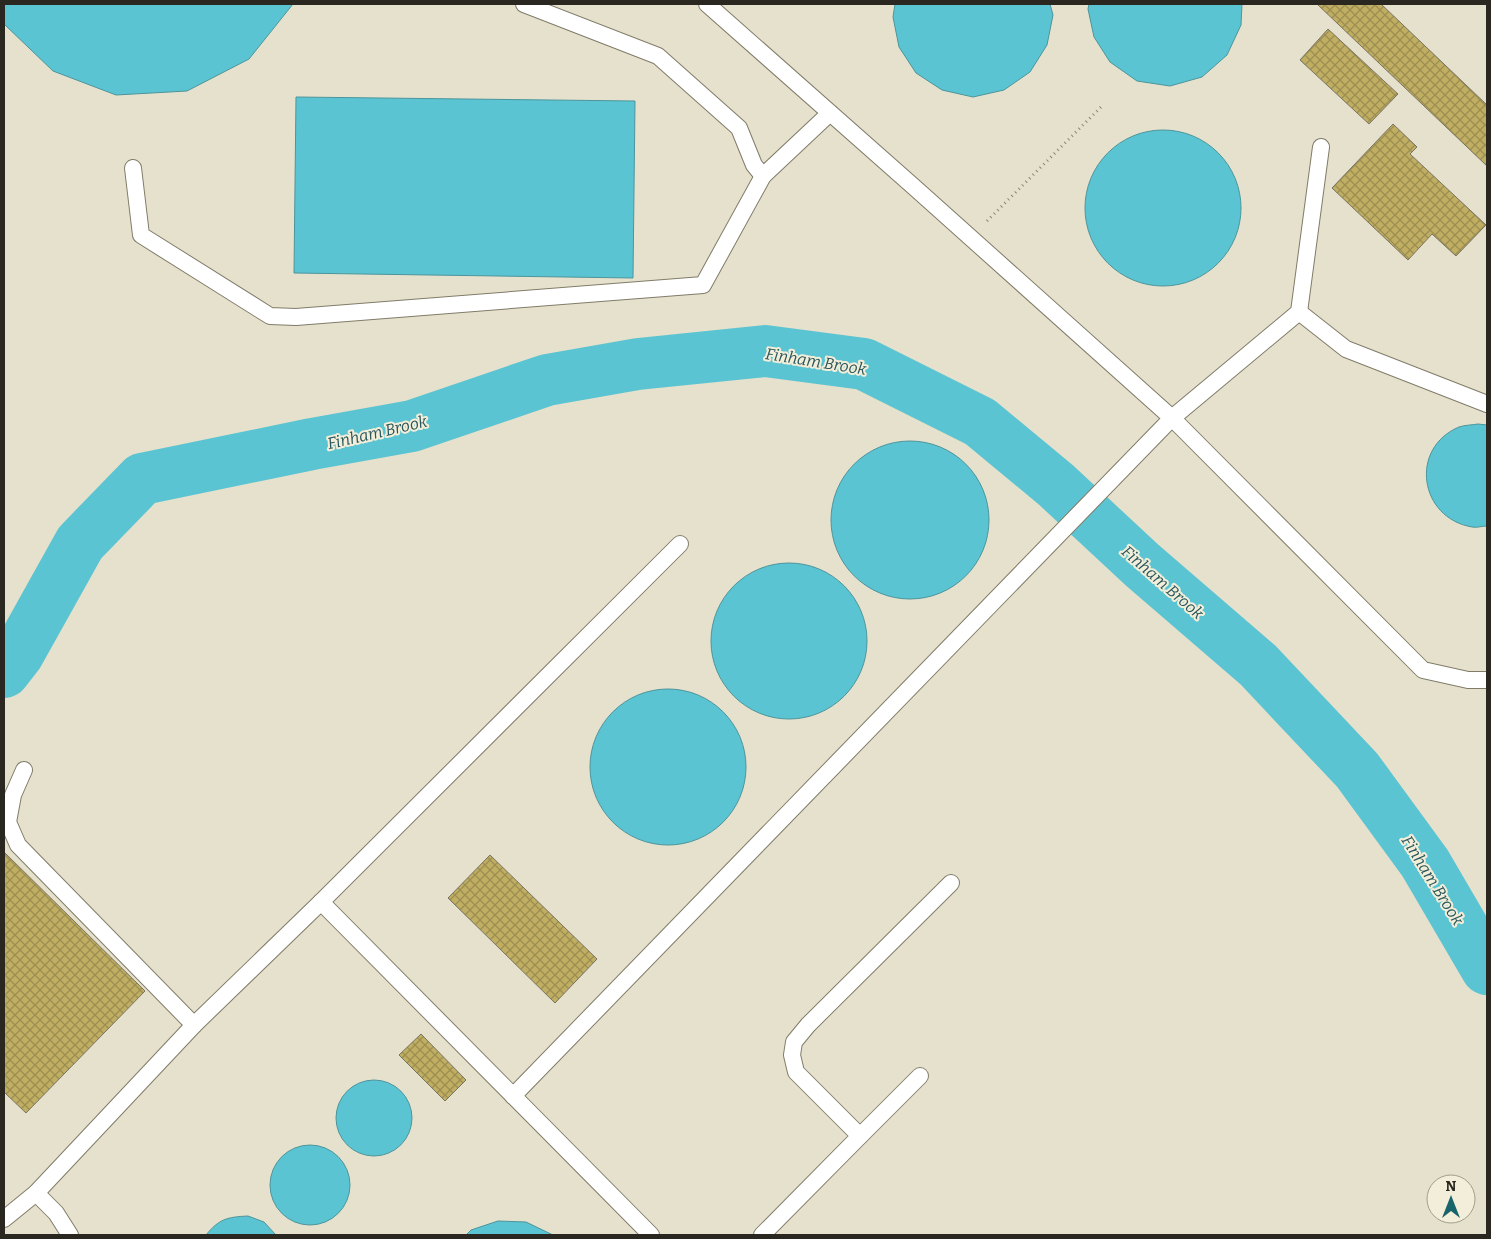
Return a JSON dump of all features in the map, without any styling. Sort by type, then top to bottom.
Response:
[{"type":"lane","points":[[524,4],[658,56],[739,128],[754,165],[763,176]]},
{"type":"lane","points":[[707,4],[1172,418],[1423,670],[1468,680],[1487,680]]},
{"type":"lane","points":[[134,168],[141,235],[270,316],[296,317],[703,285],[763,176],[830,113]]},
{"type":"lane","points":[[513,1096],[1172,418],[1299,312],[1321,148]]},
{"type":"lane","points":[[1299,312],[1346,350],[1487,404]]},
{"type":"lane","points":[[4,1219],[36,1193],[194,1025],[321,902],[680,544]]},
{"type":"lane","points":[[24,770],[13,795],[8,822],[18,845],[194,1025]]},
{"type":"lane","points":[[860,1136],[796,1072],[792,1055],[794,1042],[808,1025],[950,883]]},
{"type":"lane","points":[[321,902],[651,1235]]},
{"type":"lane","points":[[762,1235],[920,1076]]},
{"type":"lane","points":[[36,1193],[56,1213],[70,1235]]},
{"type":"path","points":[[971,238],[1101,107]]},
{"type":"water","points":[[4,4],[293,4],[249,59],[187,91],[116,95],[53,71],[4,24]]},
{"type":"water","points":[[895,4],[1050,4],[1053,15],[1047,45],[1030,72],[1004,90],[973,97],[942,90],[916,73],[899,47],[893,17]]},
{"type":"water","points":[[1089,4],[1242,4],[1241,25],[1227,55],[1202,77],[1170,86],[1137,81],[1110,62],[1094,37],[1088,9]]},
{"type":"water","points":[[296,97],[635,101],[633,278],[294,273]]},
{"type":"water","points":[[1155,130],[1171,130],[1186,133],[1200,139],[1218,153],[1232,171],[1238,185],[1241,208],[1238,231],[1232,245],[1218,263],[1200,277],[1186,283],[1171,286],[1155,286],[1140,283],[1126,277],[1108,263],[1098,251],[1088,231],[1085,216],[1085,200],[1088,185],[1094,171],[1108,153],[1120,143],[1140,133]]},
{"type":"water","points":[[1478,424],[1487,425],[1487,526],[1474,527],[1454,521],[1441,511],[1431,497],[1427,481],[1427,465],[1432,450],[1443,437],[1459,427]]},
{"type":"water","points":[[910,441],[940,447],[966,464],[983,490],[989,520],[983,550],[966,576],[940,593],[910,599],[880,593],[854,576],[837,550],[831,520],[837,490],[854,464],[880,447]]},
{"type":"water","points":[[781,563],[797,563],[812,566],[826,572],[849,591],[858,604],[864,618],[867,641],[866,656],[858,678],[839,701],[826,710],[812,716],[797,719],[781,719],[766,716],[752,710],[729,691],[720,678],[714,664],[711,649],[711,633],[714,618],[720,604],[739,581],[752,572],[766,566]]},
{"type":"water","points":[[668,689],[698,695],[711,702],[723,712],[733,724],[740,737],[746,767],[740,797],[733,810],[723,822],[711,832],[698,839],[668,845],[638,839],[625,832],[613,822],[603,810],[596,797],[590,767],[596,737],[603,724],[613,712],[625,702],[638,695]]},
{"type":"water","points":[[374,1080],[388,1083],[401,1091],[409,1104],[412,1118],[409,1132],[401,1145],[388,1153],[374,1156],[360,1153],[347,1145],[339,1132],[336,1118],[339,1104],[347,1091],[360,1083]]},
{"type":"water","points":[[310,1145],[325,1148],[338,1157],[347,1170],[350,1185],[347,1200],[338,1213],[325,1222],[310,1225],[295,1222],[282,1213],[273,1200],[270,1185],[273,1170],[282,1157],[295,1148]]},
{"type":"water","points":[[248,1216],[264,1222],[276,1235],[206,1235],[219,1222],[234,1217]]},
{"type":"water","points":[[498,1221],[526,1222],[553,1235],[466,1235],[471,1230]]},
{"type":"building","points":[[1317,4],[1381,4],[1487,105],[1487,166]]},
{"type":"building","points":[[1328,29],[1398,94],[1369,124],[1300,60]]},
{"type":"building","points":[[1393,124],[1417,147],[1410,154],[1486,225],[1456,256],[1432,234],[1408,260],[1332,188]]},
{"type":"building","points":[[4,852],[145,991],[26,1113],[4,1092]]},
{"type":"building","points":[[490,855],[597,959],[555,1003],[448,898]]},
{"type":"building","points":[[421,1034],[466,1080],[445,1101],[399,1055]]},
{"type":"waterway","name":"Finham Brook","points":[[4,672],[18,654],[80,543],[142,479],[312,444],[412,426],[547,380],[638,364],[765,351],[864,364],[980,422],[1056,485],[1142,565],[1258,665],[1357,770],[1425,863],[1487,969]]}]
